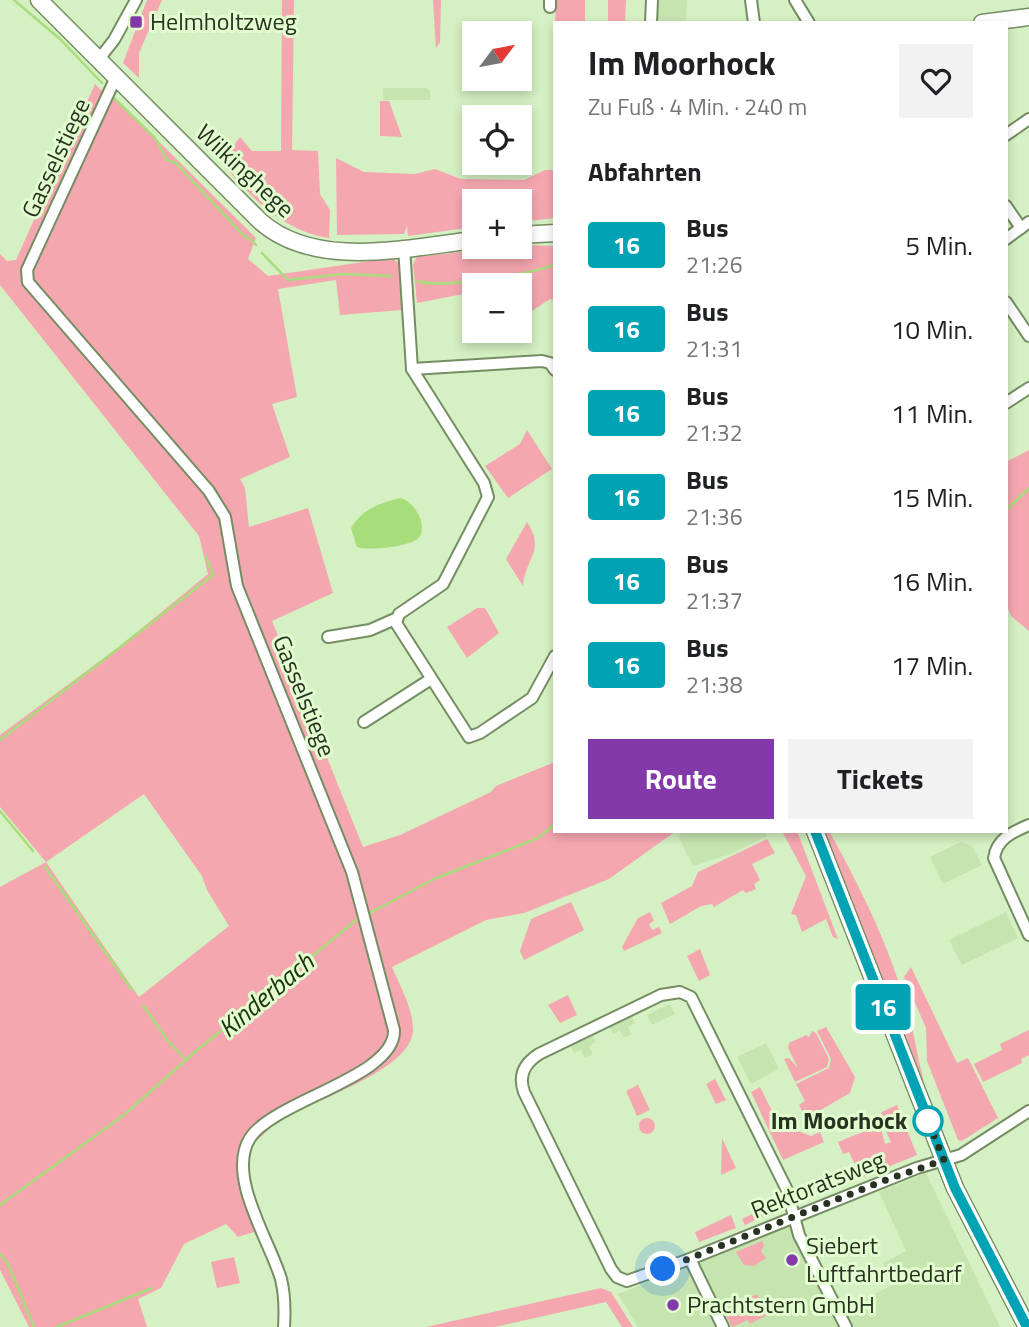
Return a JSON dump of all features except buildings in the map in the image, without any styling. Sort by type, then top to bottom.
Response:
[{"type":"street","name":"Wilkinghege","points":[[39,0],[260,221],[280,236],[300,246],[335,252],[462,241]]},
{"type":"street","points":[[99,59],[114,40],[136,0]]},
{"type":"street","points":[[651,21],[652,0]]},
{"type":"street","points":[[751,0],[754,21]]},
{"type":"street","points":[[795,0],[808,21]]},
{"type":"street","points":[[998,21],[1029,17]]},
{"type":"street","name":"Gasselstiege","points":[[116,76],[27,270],[28,282],[209,491],[225,517],[237,586],[352,872],[392,1013],[395,1039],[377,1061],[274,1118],[251,1136],[244,1156],[246,1189],[280,1278],[285,1299],[284,1327]]},
{"type":"street","points":[[1008,134],[1029,119]]},
{"type":"street","points":[[1008,208],[1025,225],[1008,238]]},
{"type":"street","points":[[532,234],[553,233]]},
{"type":"street","points":[[328,637],[370,630],[395,619],[443,584],[488,497],[484,483],[412,369],[404,247]]},
{"type":"street","points":[[1008,305],[1029,336]]},
{"type":"street","points":[[412,369],[542,361],[550,363],[553,367]]},
{"type":"street","points":[[1008,402],[1029,388]]},
{"type":"street","points":[[395,619],[465,732],[474,736],[532,698],[553,660]]},
{"type":"street","points":[[364,722],[431,679]]},
{"type":"street","points":[[1029,825],[1004,838],[994,858],[1029,936]]},
{"type":"street","points":[[816,833],[944,1160],[1027,1327]]},
{"type":"street","name":"Rektoratsweg","points":[[793,1217],[787,1190],[699,1008],[685,993],[674,991],[661,995],[539,1054],[527,1065],[520,1079],[524,1092],[617,1277],[634,1280],[944,1160],[985,1141],[1029,1111]]},
{"type":"street","points":[[793,1217],[799,1235],[846,1327]]},
{"type":"street","points":[[690,1259],[723,1327]]},
{"type":"shaded area","points":[[147,0],[162,0],[139,53],[139,78],[123,63]]},
{"type":"shaded area","points":[[282,0],[294,0],[292,150],[318,151],[320,194],[330,210],[329,238],[312,234],[282,220],[256,200],[221,162],[240,137],[252,151],[281,151]]},
{"type":"shaded area","points":[[433,0],[441,0],[440,42],[436,48]]},
{"type":"shaded area","points":[[556,0],[585,0],[585,21],[555,21]]},
{"type":"shaded area","points":[[608,0],[626,0],[625,21],[608,21]]},
{"type":"shaded area","points":[[654,0],[687,0],[686,21],[653,21]]},
{"type":"shaded area","points":[[95,84],[110,99],[112,95],[256,238],[248,259],[268,276],[391,258],[399,263],[402,310],[340,315],[336,280],[278,289],[297,397],[272,404],[290,457],[240,479],[245,488],[249,527],[308,508],[333,593],[272,621],[363,847],[400,835],[491,792],[496,786],[553,763],[553,833],[673,833],[609,879],[524,913],[486,920],[392,967],[410,1012],[413,1028],[409,1043],[397,1058],[379,1071],[277,1122],[257,1140],[244,1134],[239,1146],[238,1171],[244,1196],[258,1231],[238,1237],[226,1224],[184,1244],[161,1288],[138,1299],[147,1327],[29,1327],[0,1270],[0,887],[46,862],[0,807],[0,735],[120,646],[208,574],[199,536],[0,285],[0,254],[7,261],[16,260]],"holes":[[[144,794],[202,876],[207,890],[229,926],[139,997],[46,862]]]},
{"type":"shaded area","points":[[383,88],[426,88],[430,91],[430,100],[383,100]]},
{"type":"shaded area","points":[[380,101],[389,101],[402,137],[380,136]]},
{"type":"shaded area","points":[[336,158],[364,172],[415,174],[435,169],[461,179],[524,180],[545,170],[553,170],[553,218],[532,221],[532,189],[462,189],[462,229],[408,236],[407,226],[404,234],[337,235]]},
{"type":"shaded area","points":[[532,245],[553,246],[553,300],[550,299],[532,311],[532,273],[462,273],[462,294],[417,303],[413,264],[417,257],[462,252],[462,259],[532,259]]},
{"type":"shaded area","points":[[527,430],[552,469],[508,498],[485,466],[520,444]]},
{"type":"shaded area","points":[[1029,450],[1029,631],[1011,616],[1008,609],[1008,461]]},
{"type":"shaded area","points":[[400,498],[410,503],[418,513],[422,525],[420,536],[409,543],[390,547],[357,547],[351,528],[356,521],[372,508]]},
{"type":"shaded area","points":[[527,522],[535,540],[535,548],[523,586],[506,559]]},
{"type":"shaded area","points":[[477,608],[485,608],[499,633],[467,658],[447,627]]},
{"type":"shaded area","points":[[682,833],[766,833],[767,836],[731,854],[693,866],[678,836]]},
{"type":"shaded area","points":[[783,833],[798,833],[838,939],[833,937],[826,919],[802,932],[796,915],[791,914],[806,876]]},
{"type":"shaded area","points":[[821,833],[830,833],[857,884],[893,965],[911,1022],[924,1093]]},
{"type":"shaded area","points":[[767,839],[775,853],[752,864],[760,880],[754,884],[756,889],[746,893],[743,890],[714,907],[712,904],[701,906],[670,924],[661,903],[692,886],[698,872]]},
{"type":"shaded area","points":[[961,842],[972,846],[982,865],[943,884],[930,857]]},
{"type":"shaded area","points":[[571,902],[584,930],[524,960],[520,951],[531,919]]},
{"type":"shaded area","points":[[650,912],[654,921],[649,924],[652,930],[659,927],[662,933],[624,951],[622,947],[638,918]]},
{"type":"shaded area","points":[[1006,912],[1018,938],[962,965],[949,940]]},
{"type":"shaded area","points":[[700,949],[710,975],[699,981],[687,956]]},
{"type":"shaded area","points":[[911,967],[957,1063],[968,1058],[998,1118],[962,1141],[958,1140],[927,1061],[926,1028],[904,977]]},
{"type":"shaded area","points":[[568,995],[577,1015],[560,1023],[548,1005]]},
{"type":"shaded area","points":[[670,1004],[675,1014],[652,1025],[647,1015]]},
{"type":"shaded area","points":[[631,1015],[635,1023],[628,1027],[632,1034],[624,1038],[620,1031],[613,1034],[608,1026]]},
{"type":"shaded area","points":[[826,1027],[855,1077],[850,1093],[812,1115],[803,1113],[799,1105],[805,1101],[796,1084],[829,1068],[831,1059],[817,1031]]},
{"type":"shaded area","points":[[1029,1030],[1029,1055],[1021,1059],[1022,1063],[983,1082],[974,1064],[1002,1050],[1000,1044]]},
{"type":"shaded area","points":[[812,1031],[816,1033],[829,1059],[827,1067],[795,1082],[784,1059],[789,1058],[798,1068],[788,1048],[789,1043],[806,1035],[809,1037]]},
{"type":"shaded area","points":[[592,1034],[596,1042],[589,1046],[593,1054],[585,1058],[581,1050],[574,1053],[570,1045]]},
{"type":"shaded area","points":[[766,1043],[779,1069],[751,1084],[737,1057]]},
{"type":"shaded area","points":[[715,1079],[726,1100],[716,1104],[706,1084]]},
{"type":"shaded area","points":[[638,1085],[650,1110],[637,1116],[626,1091]]},
{"type":"shaded area","points":[[760,1087],[780,1127],[790,1123],[793,1129],[811,1136],[820,1132],[824,1142],[783,1160],[751,1092]]},
{"type":"shaded area","points":[[897,1105],[917,1155],[854,1181],[848,1168],[855,1165],[849,1152],[843,1154],[838,1142],[880,1125],[885,1144],[891,1142],[880,1118],[882,1112]]},
{"type":"shaded area","points":[[644,1118],[650,1118],[655,1126],[653,1132],[644,1134],[639,1129],[639,1123]]},
{"type":"shaded area","points":[[722,1138],[736,1168],[721,1175]]},
{"type":"shaded area","points":[[926,1173],[1000,1327],[638,1327],[618,1294],[791,1225],[835,1313],[893,1285],[883,1263],[906,1251],[879,1192]]},
{"type":"shaded area","points":[[827,1178],[831,1188],[811,1197],[801,1192]]},
{"type":"shaded area","points":[[780,1200],[781,1208],[745,1225],[742,1219]]},
{"type":"shaded area","points":[[731,1215],[736,1228],[699,1242],[695,1232]]},
{"type":"shaded area","points":[[762,1241],[764,1245],[761,1251],[766,1258],[754,1266],[744,1265],[736,1252]]},
{"type":"shaded area","points":[[234,1257],[240,1283],[217,1288],[211,1262]]},
{"type":"shaded area","points":[[601,1288],[611,1292],[633,1327],[622,1327],[606,1302],[495,1327],[426,1327]]},
{"type":"shaded area","points":[[757,1294],[767,1315],[750,1324],[748,1320],[732,1327],[724,1311]]},
{"type":"waterway","points":[[14,0],[60,39],[102,83]]},
{"type":"waterway","points":[[114,98],[155,138],[167,160],[176,163],[241,233],[256,245]]},
{"type":"waterway","points":[[262,253],[288,280],[343,274],[391,276]]},
{"type":"waterway","points":[[418,281],[444,283],[487,279],[553,265]]},
{"type":"waterway","name":"Kinderbach","points":[[1008,508],[1029,488]]},
{"type":"waterway","points":[[0,740],[213,575],[206,557]]},
{"type":"waterway","points":[[0,811],[33,851]]},
{"type":"waterway","name":"Kinderbach","points":[[366,915],[434,879],[538,838],[553,826]]},
{"type":"waterway","points":[[45,867],[132,990]]},
{"type":"waterway","name":"Kinderbach","points":[[0,1205],[124,1115],[196,1051],[360,917]]},
{"type":"waterway","points":[[143,1005],[168,1041],[186,1060]]},
{"type":"waterway","points":[[0,1254],[8,1264],[34,1327]]},
{"type":"waterway","points":[[57,1327],[152,1288]]},
{"type":"bus line","name":"16","points":[[816,833],[955,1188],[1027,1327]]},
{"type":"place","name":"Helmholtzweg","points":[[136,22]]},
{"type":"place","name":"Im Moorhock","points":[[928,1121]]},
{"type":"place","name":"Siebert Luftfahrtbedarf","points":[[792,1260]]},
{"type":"place","name":"Prachtstern GmbH","points":[[673,1305]]},
{"type":"route","points":[[663,1269],[883,1181],[944,1160],[927,1119],[928,1121]]}]
